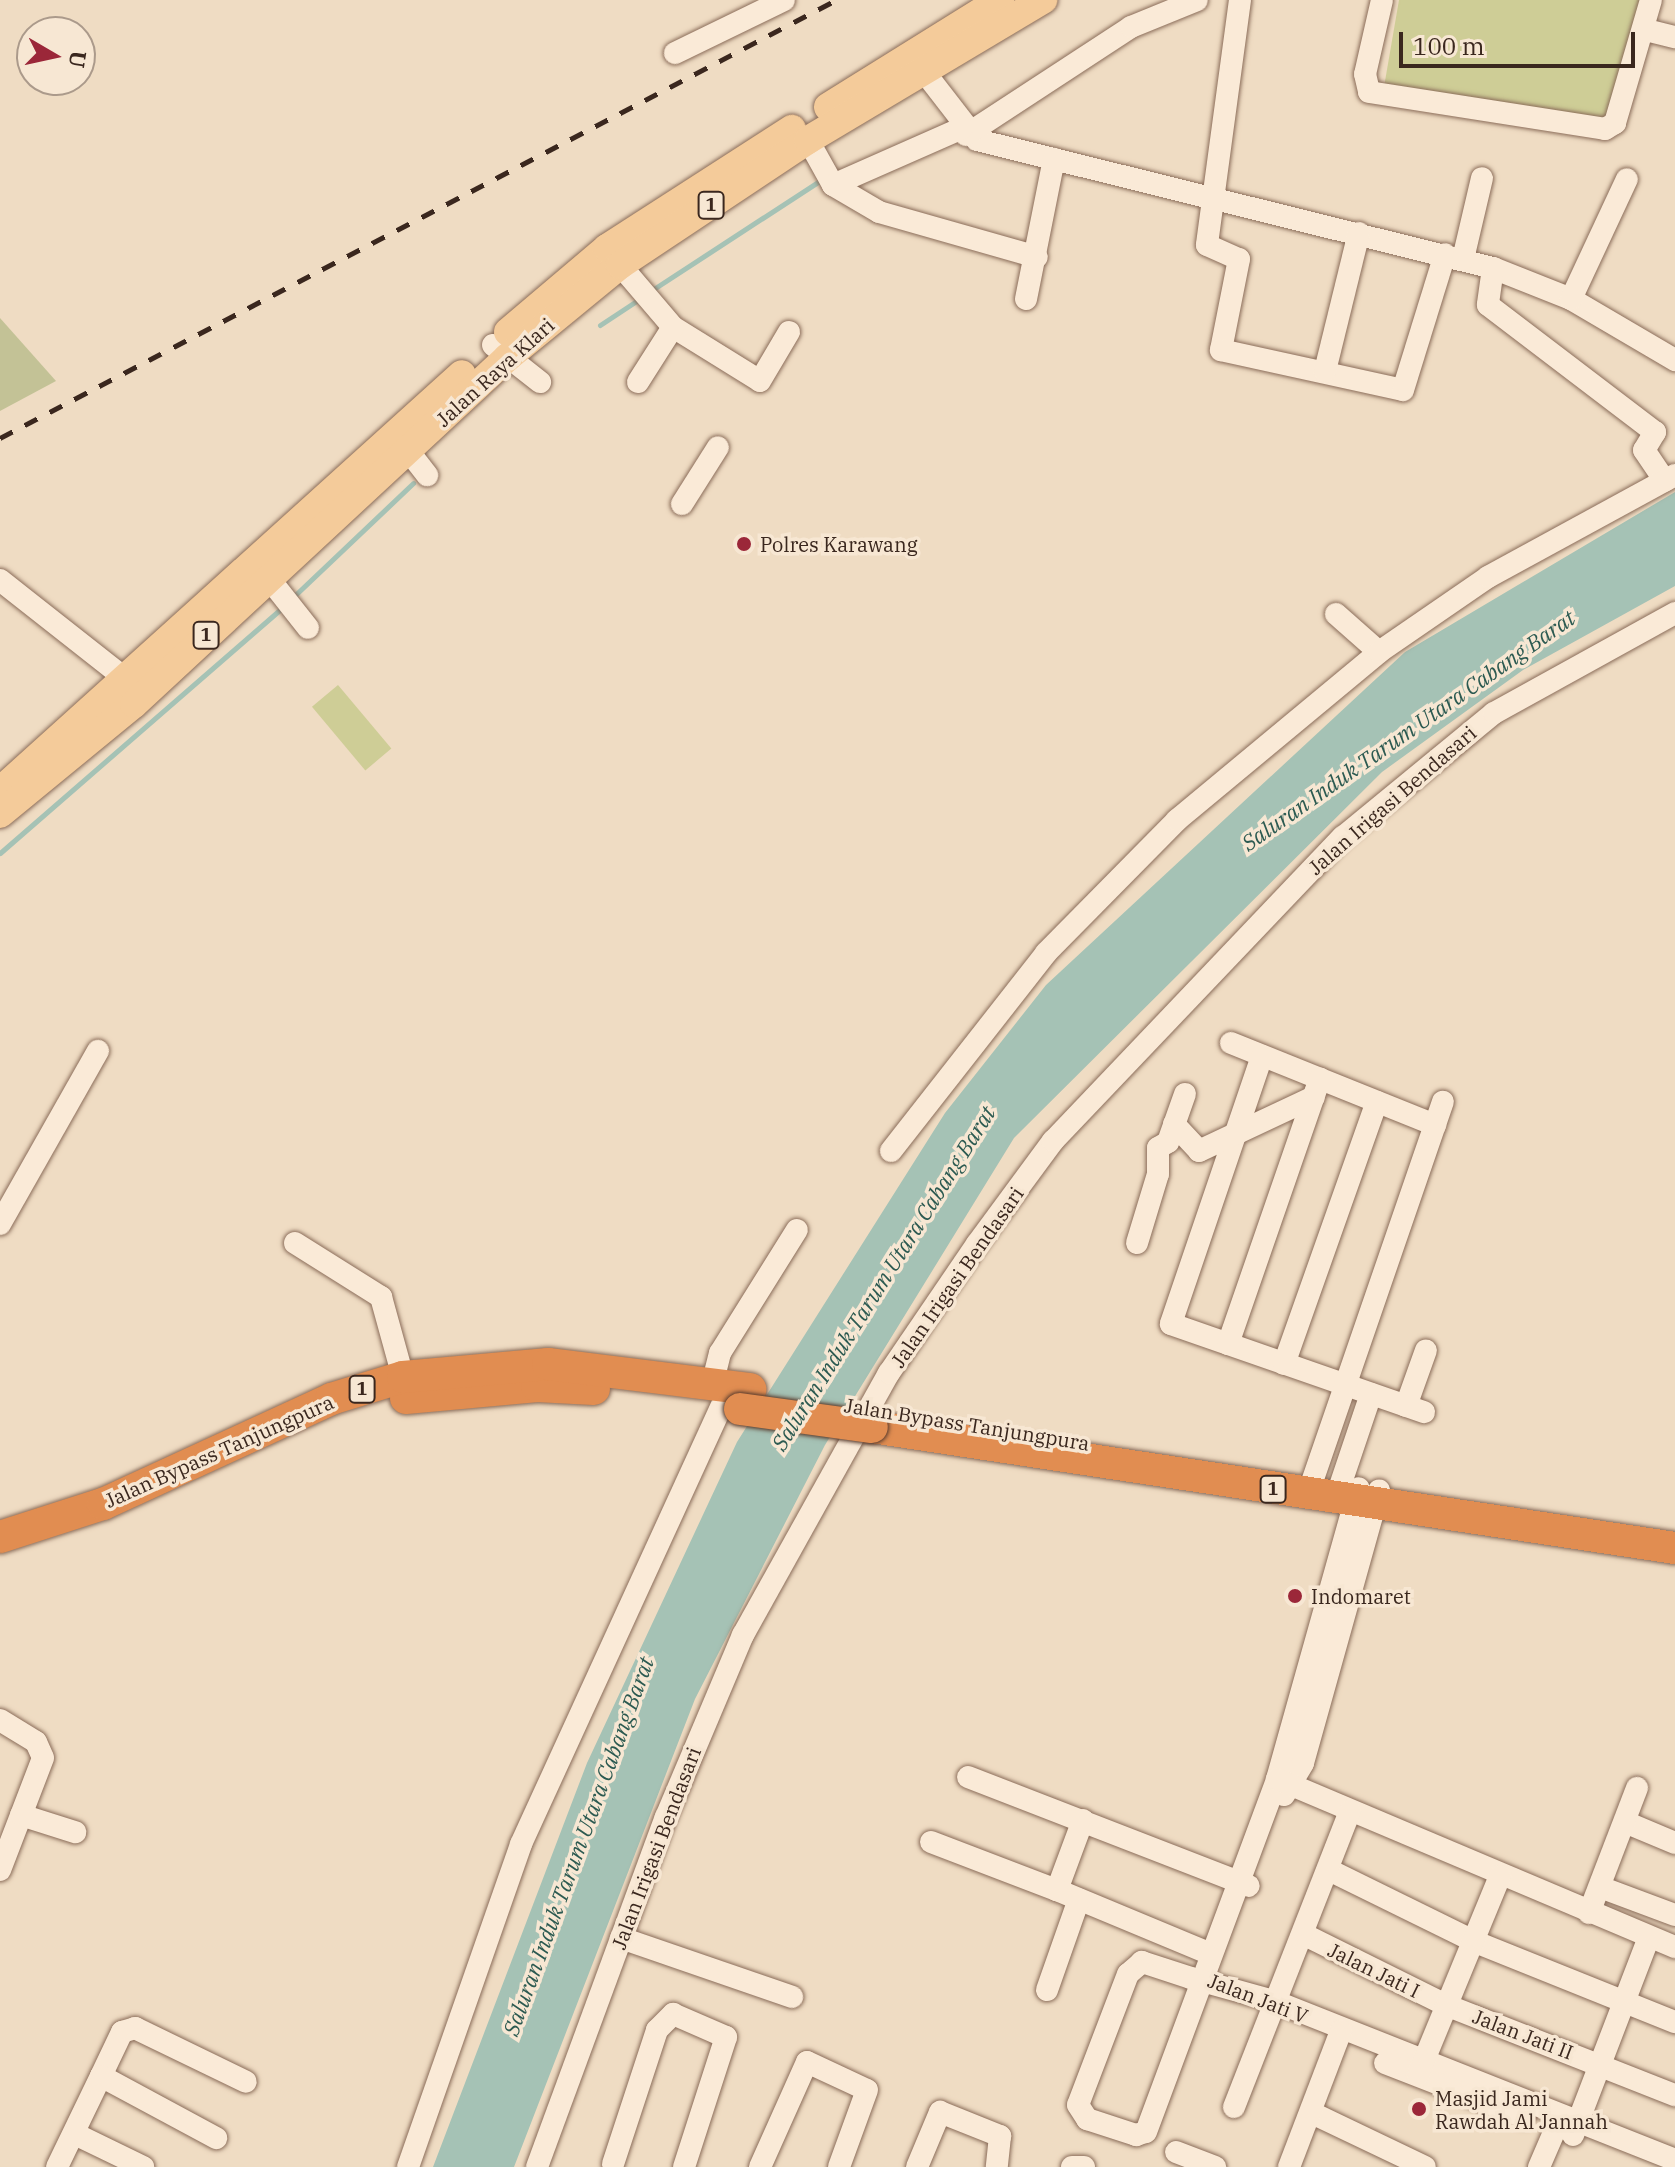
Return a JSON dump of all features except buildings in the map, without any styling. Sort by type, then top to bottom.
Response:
[{"type":"highway","name":"Jalan Bypass Tanjungpura","points":[[0,1537],[52,1524],[331,1399],[403,1377],[548,1364],[731,1397],[1354,1490],[1675,1548]]},
{"type":"highway","name":"Jalan Bypass Tanjungpura","points":[[0,1556],[114,1522],[329,1420],[401,1398],[537,1386],[731,1397]]},
{"type":"highway","name":"Jalan Bypass Tanjungpura","points":[[876,1418],[1354,1490],[1675,1533]]},
{"type":"main road","name":"Jalan Raya Klari","points":[[0,791],[122,676],[413,456],[520,366],[620,265],[918,64],[1000,0]]},
{"type":"main road","name":"Jalan Raya Klari","points":[[520,366],[607,248],[918,64],[1043,0]]},
{"type":"main road","name":"Jalan Raya Klari","points":[[0,814],[274,586],[413,456]]},
{"type":"street","points":[[675,53],[784,0]]},
{"type":"street","points":[[829,179],[959,123],[1131,27],[1197,0]]},
{"type":"street","points":[[1240,0],[1217,197],[1208,247],[1239,259],[1221,350],[1403,390],[1482,178]]},
{"type":"street","points":[[1382,0],[1365,74],[1369,92],[1605,129],[1615,123],[1646,30],[1651,0]]},
{"type":"street","points":[[1646,30],[1675,37]]},
{"type":"street","points":[[918,64],[959,123],[1054,159],[1493,268],[1571,299],[1675,360]]},
{"type":"street","points":[[808,140],[829,179],[911,225],[1037,257]]},
{"type":"street","points":[[1026,299],[1037,257],[1054,159]]},
{"type":"street","points":[[1571,299],[1627,179]]},
{"type":"street","points":[[1325,371],[1359,233]]},
{"type":"street","points":[[620,265],[647,292],[673,327],[760,381],[789,332]]},
{"type":"street","points":[[891,1151],[1046,953],[1177,820],[1379,652],[1488,577],[1670,478],[1644,450],[1655,432],[1488,305],[1493,268]]},
{"type":"street","points":[[638,382],[673,327]]},
{"type":"street","points":[[682,504],[718,447]]},
{"type":"street","points":[[0,580],[122,676],[134,704]]},
{"type":"street","points":[[274,586],[303,621]]},
{"type":"street","name":"Jalan Irigasi Bendasari","points":[[537,2167],[621,1938],[721,1681],[773,1578],[889,1373],[1053,1141],[1343,837],[1494,713],[1675,613]]},
{"type":"street","points":[[1336,614],[1379,652]]},
{"type":"street","points":[[1231,1043],[1262,1056],[1317,1088],[1377,1102],[1435,1125]]},
{"type":"street","points":[[3,1213],[98,1051]]},
{"type":"street","points":[[1262,1056],[1171,1324],[1415,1409],[1426,1350]]},
{"type":"street","points":[[1174,1124],[1199,1151],[1317,1088]]},
{"type":"street","points":[[1228,1344],[1317,1088]]},
{"type":"street","points":[[1137,1243],[1158,1174],[1158,1148],[1174,1124],[1185,1094]]},
{"type":"street","points":[[1284,1364],[1377,1102]]},
{"type":"street","points":[[1354,1490],[1346,1385],[1443,1102]]},
{"type":"street","points":[[408,2167],[521,1844],[731,1397],[720,1353],[797,1230]]},
{"type":"street","points":[[295,1243],[381,1297],[403,1377]]},
{"type":"street","points":[[1201,1980],[1283,1782],[1303,1763],[1371,1394]]},
{"type":"street","points":[[0,1720],[41,1748],[42,1767],[0,1870]]},
{"type":"street","points":[[968,1777],[1242,1884]]},
{"type":"street","points":[[1283,1782],[1500,1876],[1675,1947]]},
{"type":"street","points":[[1589,1913],[1637,1788]]},
{"type":"street","points":[[1234,2107],[1350,1811]]},
{"type":"street","points":[[21,1815],[75,1832]]},
{"type":"street","points":[[1057,1890],[1083,1820]]},
{"type":"street","points":[[1625,1822],[1675,1843]]},
{"type":"street","points":[[931,1842],[1208,1953]]},
{"type":"street","points":[[1329,1870],[1473,1941],[1675,2022]]},
{"type":"street","points":[[1420,2069],[1500,1876]]},
{"type":"street","points":[[1201,1980],[1208,1953],[1242,1884]]},
{"type":"street","points":[[1600,1887],[1675,1915]]},
{"type":"street","points":[[1047,1990],[1079,1899]]},
{"type":"street","name":"Jalan Jati I","points":[[1303,1934],[1446,2005]]},
{"type":"street","points":[[1539,2167],[1567,2126],[1600,2063],[1649,1937]]},
{"type":"street","points":[[621,1938],[792,1997]]},
{"type":"street","name":"Jalan Jati V","points":[[1201,1980],[1146,2132],[1136,2135],[1079,2113],[1135,1964],[1201,1980],[1567,2126]]},
{"type":"street","name":"Jalan Jati II","points":[[1446,2005],[1675,2095]]},
{"type":"street","points":[[615,2166],[657,2030],[673,2014],[726,2037],[684,2167]]},
{"type":"street","points":[[57,2167],[122,2032],[135,2028],[246,2082]]},
{"type":"street","points":[[1289,2167],[1339,2036]]},
{"type":"street","points":[[760,2167],[807,2062],[867,2090],[839,2167]]},
{"type":"street","points":[[101,2076],[216,2138]]},
{"type":"street","points":[[917,2167],[940,2112],[1000,2136],[997,2167]]},
{"type":"street","points":[[1312,2113],[1425,2167]]},
{"type":"street","points":[[1567,2126],[1675,2160]]},
{"type":"street","points":[[1567,2126],[1653,2167]]},
{"type":"street","points":[[75,2134],[143,2167]]},
{"type":"street","points":[[1176,2152],[1215,2167]]},
{"type":"street","points":[[1072,2167],[1084,2167]]},
{"type":"shaded area","points":[[1399,0],[1651,0],[1615,123],[1384,87]]},
{"type":"shaded area","points":[[338,685],[391,749],[365,770],[312,707]]},
{"type":"green space","points":[[0,318],[56,381],[0,411]]},
{"type":"water","name":"Saluran Induk Tarum Utara Cabang Barat","points":[[1675,492],[1675,586],[1523,670],[1382,772],[1014,1138],[825,1445],[695,1699],[514,2167],[433,2167],[587,1763],[737,1442],[945,1113],[1046,985],[1405,652]]},
{"type":"waterway","points":[[649,292],[821,180]]},
{"type":"waterway","points":[[600,325],[641,298]]},
{"type":"waterway","points":[[292,598],[413,483]]},
{"type":"waterway","points":[[0,853],[285,605]]},
{"type":"railway","points":[[0,438],[836,0]]},
{"type":"place","name":"Polres Karawang","points":[[744,544]]},
{"type":"place","name":"Indomaret","points":[[1295,1596]]},
{"type":"place","name":"Masjid Jami Rawdah Al Jannah","points":[[1419,2109]]}]
